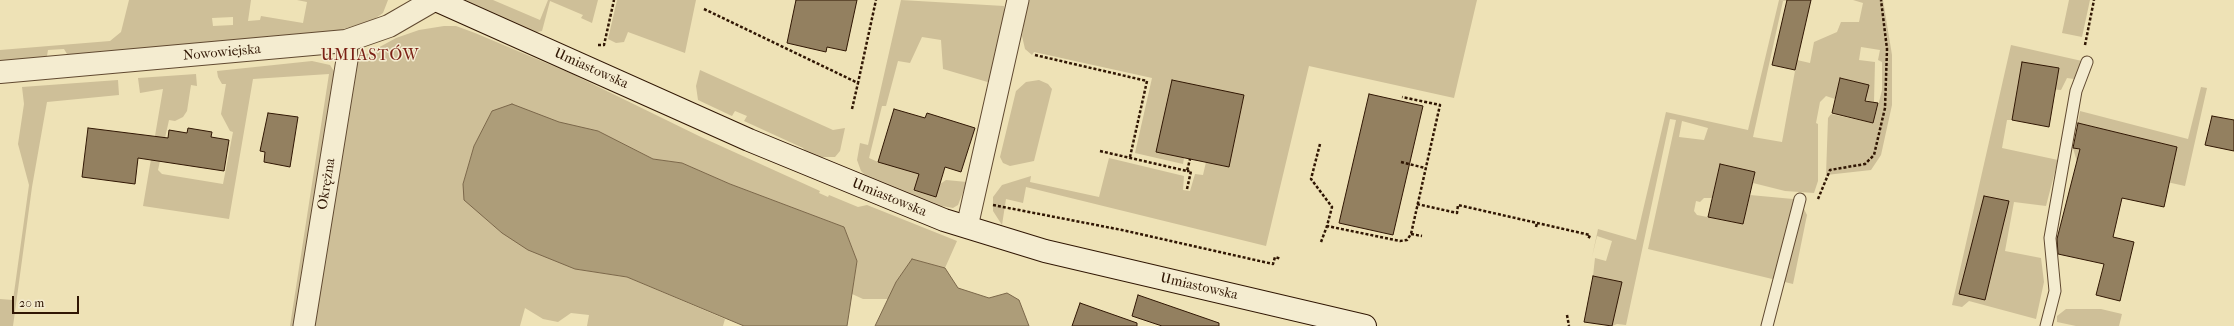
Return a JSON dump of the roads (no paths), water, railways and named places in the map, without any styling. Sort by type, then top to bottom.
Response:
[{"type":"main road","name":"Nowowiejska","points":[[0,72],[346,41],[389,26],[435,0]]},
{"type":"main road","name":"Umiastowska","points":[[435,0],[749,140],[944,220],[1045,251],[1365,326]]},
{"type":"street","points":[[967,227],[1018,0]]},
{"type":"street","name":"Okrężna","points":[[304,326],[347,60],[346,41]]},
{"type":"lane","points":[[2046,326],[2055,291],[2050,238],[2076,91],[2086,62]]},
{"type":"lane","points":[[1767,326],[1800,199]]},
{"type":"district","name":"UMIASTÓW","points":[[370,56]]}]
